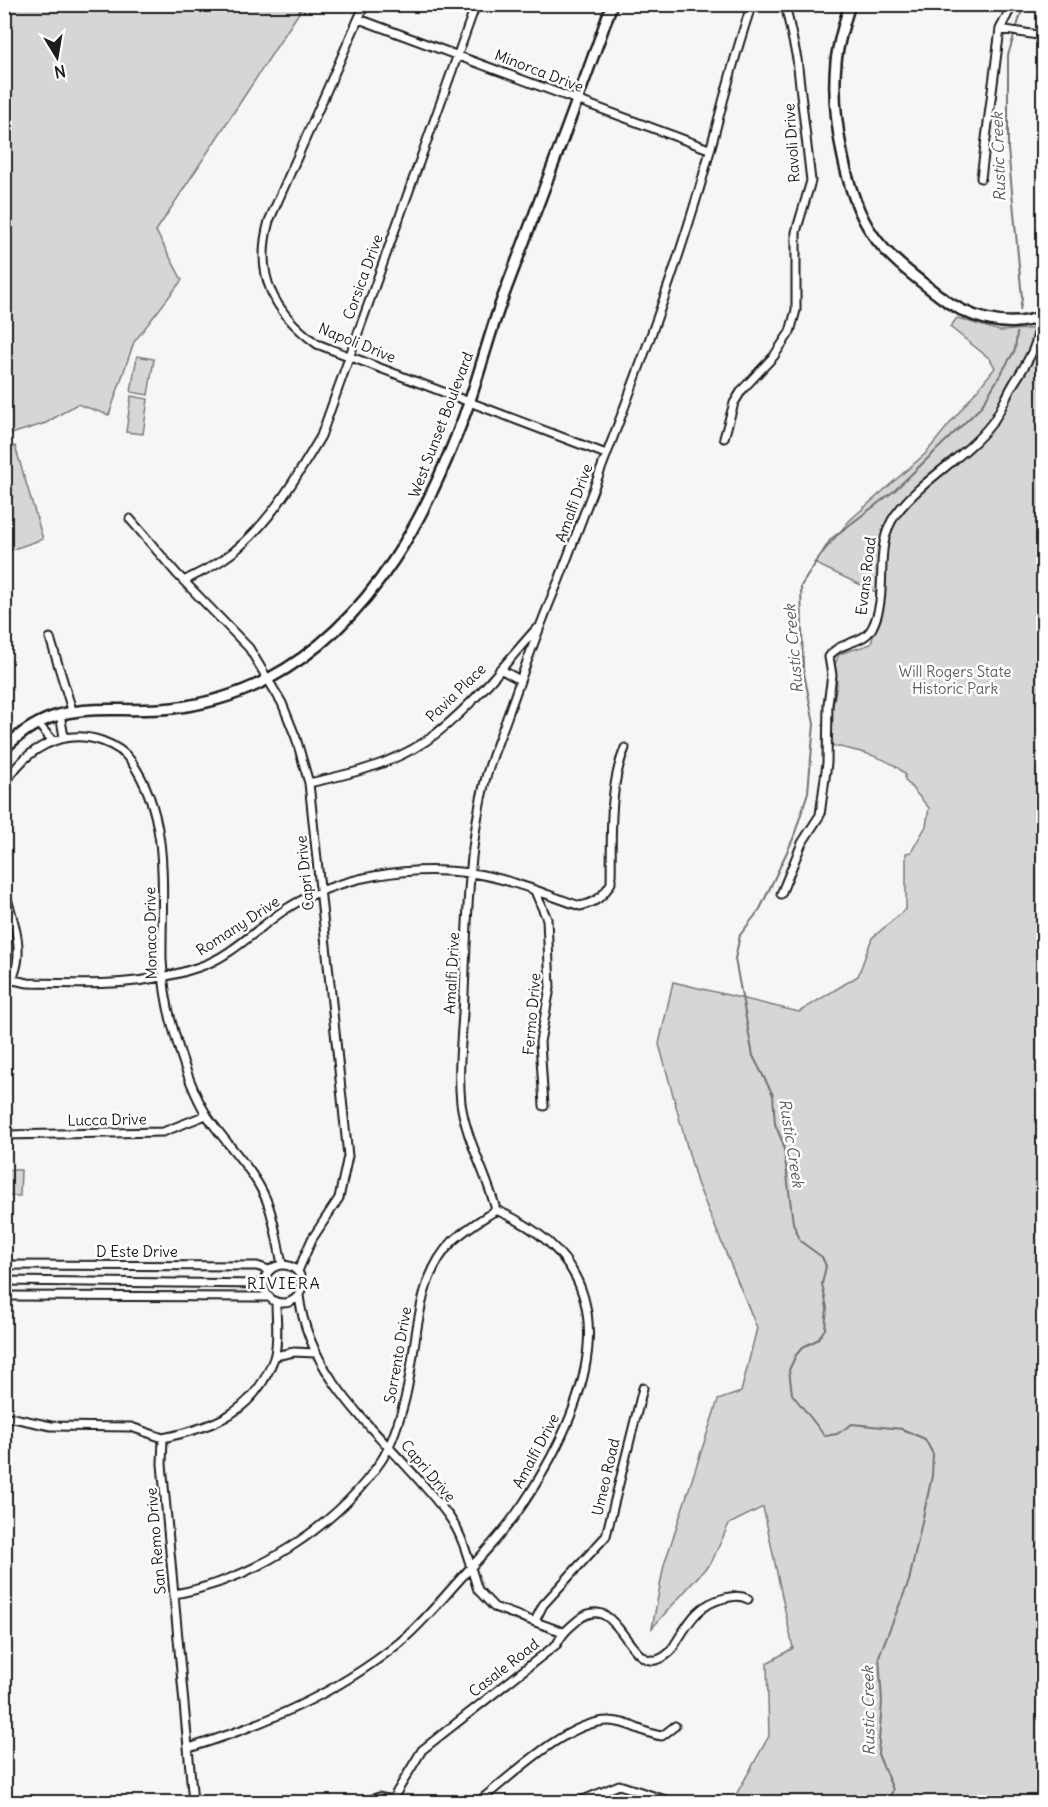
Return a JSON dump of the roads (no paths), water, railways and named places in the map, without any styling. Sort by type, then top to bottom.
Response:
[{"type":"main road","name":"West Sunset Boulevard","points":[[4,749],[38,724],[72,710],[189,706],[234,693],[268,679],[302,658],[339,627],[365,600],[422,514],[468,404],[502,301],[612,4]]},
{"type":"main road","points":[[850,4],[836,63],[836,110],[851,182],[866,223],[892,256],[957,310],[974,317],[999,321],[1041,316]]},
{"type":"street","name":"Napoli Drive","points":[[365,4],[269,221],[263,257],[269,286],[286,318],[317,344],[412,379],[468,404],[606,454]]},
{"type":"street","name":"Corsica Drive","points":[[184,581],[222,560],[246,539],[295,480],[321,436],[476,4]]},
{"type":"street","name":"Amalfi Drive","points":[[189,1748],[289,1713],[345,1681],[399,1642],[423,1620],[523,1504],[564,1431],[585,1378],[590,1330],[584,1294],[566,1264],[534,1230],[496,1210],[489,1180],[469,1134],[461,1102],[471,873],[485,779],[540,625],[663,301],[697,199],[724,92],[752,4]]},
{"type":"street","name":"Ravoli Drive","points":[[724,438],[734,403],[790,332],[796,310],[796,232],[811,181],[797,59],[785,4]]},
{"type":"street","points":[[981,178],[1000,29],[1013,4]]},
{"type":"street","name":"Minorca Drive","points":[[359,19],[709,149]]},
{"type":"street","points":[[1000,29],[1044,36]]},
{"type":"street","name":"Evans Road","points":[[781,894],[802,843],[820,815],[827,764],[828,704],[832,675],[829,657],[832,652],[867,636],[873,627],[879,601],[886,531],[912,496],[992,423],[1038,342],[1041,316]]},
{"type":"street","name":"Capri Drive","points":[[130,519],[184,581],[249,648],[289,718],[309,783],[348,1156],[339,1198],[312,1239],[298,1271]]},
{"type":"street","name":"Pavia Place","points":[[309,783],[377,765],[425,741],[444,727],[540,625]]},
{"type":"street","points":[[50,638],[72,710]]},
{"type":"street","points":[[500,669],[520,680]]},
{"type":"street","points":[[60,714],[64,737]]},
{"type":"street","points":[[4,786],[21,762],[53,741],[38,724]]},
{"type":"street","name":"Monaco Drive","points":[[53,741],[78,735],[115,746],[131,761],[144,785],[158,832],[163,859],[164,978],[173,1028],[206,1115],[254,1178],[269,1205],[282,1264]]},
{"type":"street","name":"Romany Drive","points":[[13,980],[28,983],[123,984],[164,978],[210,962],[287,909],[320,892],[384,874],[433,871],[471,873],[510,882],[580,906],[598,900],[611,884],[618,764],[625,748]]},
{"type":"street","points":[[4,890],[17,936],[18,951],[13,980],[4,989]]},
{"type":"street","name":"Fermo Drive","points":[[535,891],[547,920],[550,976],[540,1042],[544,1106]]},
{"type":"street","name":"Lucca Drive","points":[[4,1135],[163,1132],[206,1115]]},
{"type":"street","name":"Sorrento Drive","points":[[175,1594],[198,1590],[231,1578],[295,1543],[343,1503],[381,1461],[389,1447],[402,1410],[413,1368],[420,1310],[430,1274],[452,1242],[496,1210]]},
{"type":"street","points":[[282,1264],[298,1271],[303,1283],[299,1295],[289,1302],[276,1302],[269,1297],[264,1284],[270,1270],[282,1264]]},
{"type":"street","name":"D Este Drive","points":[[4,1265],[257,1266],[270,1270]]},
{"type":"street","name":"D Este Drive","points":[[4,1281],[264,1284]]},
{"type":"street","name":"Capri Drive","points":[[299,1295],[315,1353],[337,1389],[420,1479],[452,1521],[478,1590],[485,1599],[494,1607],[563,1632]]},
{"type":"street","points":[[4,1296],[269,1297]]},
{"type":"street","points":[[4,1416],[51,1426],[131,1427],[163,1438],[199,1431],[226,1420],[246,1404],[261,1382],[274,1356],[276,1302]]},
{"type":"street","points":[[274,1356],[294,1352],[315,1353]]},
{"type":"street","name":"Umeo Road","points":[[535,1621],[543,1605],[606,1536],[643,1388]]},
{"type":"street","name":"San Remo Drive","points":[[163,1438],[162,1464],[193,1803]]},
{"type":"street","name":"Casale Road","points":[[363,1803],[379,1797],[393,1801],[422,1750],[557,1644],[563,1632],[584,1616],[603,1614],[615,1622],[634,1652],[643,1658],[653,1660],[665,1657],[670,1652],[697,1610],[709,1602],[738,1595],[748,1599]]},
{"type":"street","points":[[478,1803],[562,1737],[580,1728],[609,1721],[632,1725],[654,1735],[662,1736],[675,1726]]},
{"type":"street","points":[[578,1803],[618,1785],[672,1803]]},
{"type":"waterway","name":"Rustic Creek","points":[[1020,310],[1022,298],[1008,149],[1008,55],[1024,4]]},
{"type":"waterway","name":"Rustic Creek","points":[[887,1802],[893,1790],[878,1754],[882,1702],[879,1656],[909,1581],[932,1476],[933,1454],[925,1439],[902,1429],[852,1424],[837,1434],[825,1436],[792,1394],[789,1370],[796,1355],[803,1347],[817,1340],[825,1329],[827,1308],[822,1284],[826,1266],[822,1257],[800,1241],[793,1223],[783,1143],[775,1124],[773,1095],[753,1056],[735,959],[740,935],[760,909],[793,839],[808,792],[814,724],[803,668],[801,586],[831,539],[894,491],[981,407],[1015,350],[1017,333]]},
{"type":"district","name":"RIVIERA","points":[[284,1283]]},
{"type":"park label","name":"Will Rogers State Historic Park","points":[[955,680]]}]
